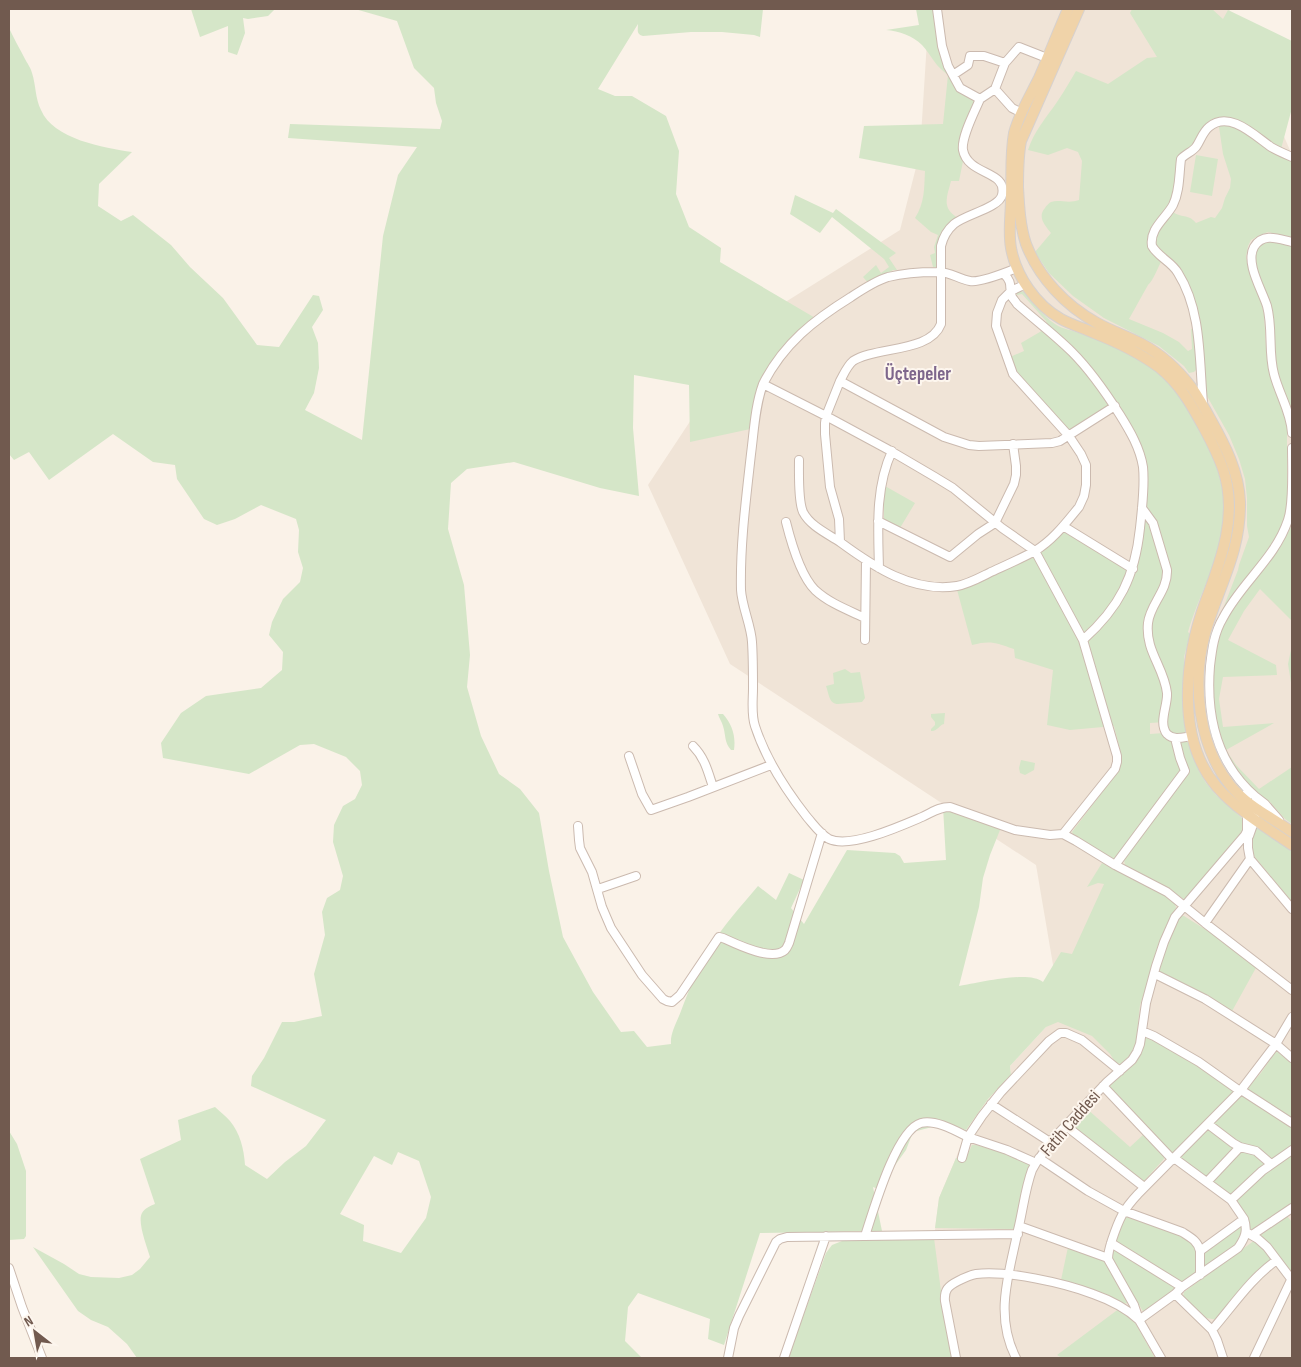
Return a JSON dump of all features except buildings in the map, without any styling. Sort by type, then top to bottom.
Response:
[{"type":"main road","points":[[1068,9],[1016,126],[1007,194],[1009,237],[1013,257],[1018,271],[1026,284],[1042,304],[1055,315],[1129,348],[1168,375],[1193,407],[1212,444],[1223,469],[1227,487],[1229,521],[1221,559],[1202,612],[1192,650],[1189,695],[1192,736],[1198,754],[1212,780],[1227,797],[1252,808],[1290,830]]},
{"type":"main road","points":[[1079,9],[1021,141],[1018,161],[1021,221],[1027,246],[1053,289],[1076,310],[1099,324],[1148,347],[1169,364],[1186,382],[1203,406],[1225,446],[1239,489],[1239,524],[1234,553],[1209,622],[1204,642],[1199,681],[1200,715],[1206,739],[1216,764],[1229,784],[1292,845]]},
{"type":"main road","points":[[1018,271],[1031,262],[1036,262]]},
{"type":"main road","points":[[1026,284],[1037,280],[1042,273]]},
{"type":"street","points":[[937,9],[944,53],[953,75],[960,88],[980,99]]},
{"type":"street","points":[[840,542],[839,519],[830,487],[825,424],[826,416],[840,381],[853,361],[918,343],[939,330],[941,324],[941,246],[946,234],[954,224],[996,204],[1007,194],[999,180],[974,168],[968,160],[963,150],[970,123],[980,99],[995,90],[1006,63],[1019,47],[1047,58]]},
{"type":"street","points":[[953,75],[968,65],[970,56],[984,56],[1006,63]]},
{"type":"street","points":[[995,90],[1012,108],[1022,113]]},
{"type":"street","points":[[1203,406],[1198,331],[1187,292],[1177,271],[1174,266],[1154,249],[1151,243],[1154,230],[1175,200],[1181,159],[1195,148],[1207,128],[1215,123],[1224,120],[1228,121],[1250,131],[1272,147],[1292,157]]},
{"type":"street","points":[[1292,242],[1271,237],[1263,239],[1255,246],[1252,261],[1267,307],[1272,367],[1288,413],[1292,433]]},
{"type":"street","points":[[1018,271],[976,281],[970,281],[941,271],[898,275],[878,281],[825,313],[805,329],[784,351],[769,373],[763,384],[757,404],[743,519],[741,593],[752,642],[753,718],[771,765],[798,806],[822,834],[828,838],[837,842],[848,842],[874,836],[943,807],[950,807],[1015,830],[1050,835],[1063,834],[1115,866],[1166,892],[1292,990]]},
{"type":"street","points":[[1004,274],[1009,278],[1012,286],[1012,297],[1017,304],[1072,352],[1094,377],[1115,406],[1130,432],[1140,456],[1144,481],[1138,542],[1133,569],[1120,597],[1104,619],[1083,640]]},
{"type":"street","points":[[799,460],[801,506],[804,514],[815,525],[866,560],[911,583],[928,586],[956,586],[971,581],[1035,551],[1054,538],[1079,508],[1086,485],[1086,465],[1069,436],[1013,374],[1009,366],[996,326],[999,306],[1011,291],[1026,284]]},
{"type":"street","points":[[1186,382],[1197,375],[1200,369]]},
{"type":"street","points":[[840,381],[944,437],[979,446],[1052,443],[1060,441],[1115,406]]},
{"type":"street","points":[[763,384],[892,451],[953,488],[995,523],[1035,551],[1083,640],[1117,756],[1115,769],[1063,834]]},
{"type":"street","points":[[878,521],[950,557],[995,523],[1014,484],[1016,466],[1013,444]]},
{"type":"street","points":[[1292,448],[1288,520],[1268,558],[1236,597],[1223,617],[1211,652],[1209,676],[1210,711],[1214,733],[1225,760],[1247,789],[1252,808],[1248,838],[1250,859],[1292,909]]},
{"type":"street","points":[[879,568],[878,521],[880,489],[886,463],[892,451]]},
{"type":"street","points":[[1142,508],[1152,523],[1167,570],[1165,584],[1149,615],[1148,625],[1150,647],[1163,676],[1168,696],[1163,721],[1164,729],[1167,734],[1175,738],[1192,736]]},
{"type":"street","points":[[786,522],[798,561],[813,588],[828,600],[865,618]]},
{"type":"street","points":[[1064,526],[1133,569]]},
{"type":"street","points":[[865,640],[866,560]]},
{"type":"street","points":[[1115,866],[1185,771],[1175,738]]},
{"type":"street","points":[[693,746],[700,753],[704,761],[713,787]]},
{"type":"street","points":[[630,756],[642,794],[651,810],[771,765]]},
{"type":"street","points":[[1187,908],[1246,835],[1252,808]]},
{"type":"street","points":[[578,826],[580,848],[592,872],[602,907],[611,928],[642,975],[663,999],[672,1002],[680,995],[718,938],[723,938],[748,950],[766,954],[785,950],[789,943],[822,834]]},
{"type":"street","points":[[1187,908],[1248,838]]},
{"type":"street","points":[[1205,923],[1250,859]]},
{"type":"street","points":[[598,889],[636,876]]},
{"type":"street","name":"Fatih Caddesi","points":[[1016,1358],[1010,1345],[1005,1322],[1005,1298],[1008,1274],[1030,1177],[1037,1161],[1050,1142],[1103,1086],[1132,1060],[1137,1052],[1146,1003],[1160,953],[1175,917],[1187,908]]},
{"type":"street","points":[[1155,974],[1205,999],[1276,1044],[1292,1058]]},
{"type":"street","points":[[1161,1358],[1108,1258],[1118,1222],[1124,1211],[1144,1187],[1240,1090],[1276,1044],[1292,1017]]},
{"type":"street","points":[[1142,1031],[1199,1062],[1292,1123]]},
{"type":"street","points":[[962,1158],[968,1137],[1001,1092],[1049,1041],[1060,1033],[1074,1035],[1082,1040],[1120,1071]]},
{"type":"street","points":[[1103,1086],[1173,1159],[1231,1200],[1244,1219],[1249,1234],[1268,1247],[1292,1279],[1254,1358]]},
{"type":"street","points":[[992,1104],[1050,1142]]},
{"type":"street","points":[[865,1236],[885,1177],[904,1136],[920,1123],[935,1123],[968,1137],[1037,1161],[1124,1211],[1182,1232],[1196,1242],[1200,1251],[1200,1275]]},
{"type":"street","points":[[1208,1124],[1229,1141],[1258,1153],[1271,1164]]},
{"type":"street","points":[[1066,1126],[1144,1187]]},
{"type":"street","points":[[1206,1182],[1240,1147]]},
{"type":"street","points":[[1231,1200],[1255,1177],[1292,1150]]},
{"type":"street","points":[[1140,1320],[1182,1287],[1238,1248],[1243,1239],[1249,1234],[1292,1208]]},
{"type":"street","points":[[1200,1251],[1244,1219]]},
{"type":"street","points":[[728,1358],[734,1328],[739,1316],[776,1242],[780,1238],[1018,1230],[1108,1258]]},
{"type":"street","points":[[784,1358],[826,1236]]},
{"type":"street","points":[[1111,1243],[1182,1287]]},
{"type":"street","points":[[1212,1330],[1253,1282],[1277,1260]]},
{"type":"street","points":[[9,1268],[42,1358]]},
{"type":"street","points":[[956,1358],[945,1296],[947,1289],[953,1283],[977,1274],[1008,1274],[1053,1282],[1092,1294],[1124,1308],[1140,1320]]},
{"type":"street","points":[[1175,1294],[1212,1330],[1223,1358]]},
{"type":"shaded area","points":[[929,9],[1229,9],[1292,155],[1292,1358],[870,1358],[934,1238],[939,1198],[966,1130],[988,1099],[1011,1075],[1010,1066],[1046,1027],[1059,1000],[1036,865],[730,664],[648,485],[757,320],[900,230],[920,152]]},
{"type":"green space","points":[[191,9],[275,9],[268,16],[243,18],[245,33],[237,55],[228,52],[228,26],[200,37]]},
{"type":"green space","points":[[355,9],[763,9],[760,37],[722,32],[691,32],[643,36],[638,33],[638,24],[598,89],[615,96],[632,96],[666,116],[679,151],[676,194],[689,227],[721,248],[720,262],[817,319],[769,373],[755,428],[690,442],[689,385],[634,375],[633,428],[639,496],[600,488],[514,462],[467,469],[451,483],[448,529],[464,585],[470,655],[467,687],[481,736],[499,774],[520,789],[539,813],[563,937],[593,992],[621,1032],[634,1031],[647,1047],[671,1044],[674,1028],[706,955],[727,923],[758,886],[776,900],[789,873],[804,880],[791,908],[804,924],[847,850],[895,853],[900,856],[904,863],[946,860],[943,807],[1002,825],[983,878],[979,907],[959,986],[1015,977],[1027,977],[1043,982],[1061,952],[1072,954],[1104,884],[1098,883],[1087,887],[1102,863],[1167,895],[1176,908],[1157,948],[1140,1005],[1136,1043],[1131,1054],[1121,1064],[1116,1063],[1092,1036],[1058,1022],[1046,1027],[1010,1066],[1011,1075],[988,1099],[966,1130],[947,1123],[913,1132],[906,1150],[878,1189],[873,1187],[882,1231],[760,1233],[724,1345],[708,1339],[710,1319],[638,1293],[628,1307],[625,1341],[642,1358],[137,1358],[127,1344],[108,1327],[91,1320],[78,1311],[33,1247],[79,1274],[91,1277],[119,1278],[132,1275],[150,1257],[143,1235],[141,1217],[142,1213],[149,1206],[155,1204],[140,1159],[181,1140],[178,1120],[215,1107],[228,1119],[239,1136],[245,1165],[267,1179],[306,1146],[326,1120],[251,1086],[252,1076],[264,1058],[282,1022],[294,1022],[322,1016],[314,974],[325,935],[322,912],[327,898],[340,890],[343,876],[333,842],[334,825],[343,806],[355,799],[362,785],[360,771],[346,757],[314,744],[300,745],[249,774],[163,758],[161,743],[181,713],[206,696],[261,688],[282,670],[283,652],[269,635],[272,622],[283,599],[300,582],[303,568],[298,552],[299,530],[296,519],[261,505],[235,519],[217,525],[204,519],[177,479],[175,465],[153,462],[113,434],[49,480],[29,452],[14,460],[9,454],[9,28],[31,69],[39,105],[47,120],[56,128],[80,140],[94,145],[132,152],[99,184],[98,206],[121,221],[133,215],[171,245],[190,267],[223,298],[257,345],[279,347],[313,295],[319,296],[323,310],[312,327],[318,343],[319,368],[314,393],[305,410],[362,440],[383,236],[398,175],[417,147],[288,138],[290,124],[440,129],[442,121],[436,103],[434,88],[414,68],[397,21]],"holes":[[[398,1152],[419,1161],[431,1197],[426,1218],[401,1253],[363,1241],[364,1225],[340,1214],[374,1156],[392,1165]]]},
{"type":"green space","points":[[916,9],[935,9],[951,75],[975,102],[959,181],[951,181],[947,197],[949,210],[958,218],[949,224],[938,267],[933,267],[930,255],[935,253],[934,247],[938,235],[931,232],[915,218],[922,201],[925,171],[859,158],[864,126],[943,124],[948,75],[914,39],[906,34],[886,30],[919,25]]},
{"type":"green space","points":[[1132,9],[1212,9],[1223,19],[1228,10],[1292,41],[1292,108],[1281,149],[1243,124],[1222,118],[1212,119],[1205,125],[1191,147],[1183,153],[1172,200],[1151,228],[1148,238],[1149,245],[1162,260],[1129,319],[1163,333],[1179,342],[1188,351],[1192,349],[1191,329],[1194,328],[1197,365],[1194,372],[1189,373],[1184,366],[1159,346],[1104,318],[1073,296],[1049,273],[1035,252],[1051,233],[1042,218],[1043,211],[1047,205],[1054,201],[1071,202],[1079,200],[1082,161],[1078,152],[1067,148],[1048,155],[1028,150],[1037,131],[1076,71],[1108,84],[1147,58],[1157,57],[1130,13]]},
{"type":"green space","points":[[1230,123],[1255,137],[1279,156],[1292,160],[1292,237],[1268,232],[1260,235],[1251,240],[1246,257],[1264,314],[1270,373],[1287,417],[1287,506],[1282,526],[1267,552],[1221,614],[1249,537],[1245,479],[1229,435],[1207,396],[1201,335],[1180,269],[1176,263],[1155,246],[1155,236],[1172,211],[1178,215],[1190,218],[1196,223],[1211,217],[1215,218],[1222,208],[1230,188],[1231,179],[1223,154],[1219,127],[1220,124]]},
{"type":"green space","points":[[1196,155],[1218,159],[1212,196],[1190,192]]},
{"type":"green space","points":[[795,195],[833,213],[836,209],[896,253],[889,258],[897,270],[893,270],[870,285],[863,277],[876,265],[881,273],[889,267],[884,259],[832,217],[820,233],[790,214]]},
{"type":"green space","points":[[1266,241],[1292,246],[1292,415],[1275,364],[1271,319],[1255,267],[1254,252]]},
{"type":"green space","points":[[1024,291],[1042,313],[1057,325],[1126,351],[1143,361],[1169,382],[1183,400],[1201,432],[1218,471],[1224,499],[1223,528],[1217,555],[1188,632],[1190,634],[1184,657],[1185,733],[1172,733],[1165,722],[1150,723],[1150,734],[1164,733],[1173,741],[1181,768],[1112,860],[1072,832],[1119,770],[1121,759],[1114,726],[1070,730],[1047,725],[1053,670],[1015,658],[1014,649],[1003,645],[989,642],[972,645],[956,586],[1035,551],[1063,526],[1132,568],[1143,466],[1115,406],[1072,435],[1017,372],[1010,357],[1024,351],[1021,343],[1045,329],[1050,332],[1046,321],[1022,294],[1017,295],[1016,293]]},
{"type":"green space","points":[[885,486],[915,503],[900,528],[884,520]]},
{"type":"green space","points":[[1292,525],[1292,621],[1260,589],[1244,611],[1228,640],[1276,665],[1277,675],[1223,677],[1219,699],[1223,727],[1274,723],[1226,750],[1236,765],[1259,789],[1292,767],[1292,824],[1270,802],[1254,791],[1234,769],[1221,745],[1213,713],[1213,682],[1215,650],[1222,628],[1233,607],[1281,546]]},
{"type":"green space","points":[[1292,645],[1292,689],[1288,664]]},
{"type":"green space","points":[[845,669],[851,673],[860,672],[865,698],[862,702],[835,704],[830,698],[826,686],[834,684],[833,673]]},
{"type":"green space","points":[[945,713],[944,724],[931,731],[935,722],[931,714]]},
{"type":"green space","points":[[718,714],[723,714],[731,726],[734,735],[734,750],[731,750],[727,744]]},
{"type":"green space","points":[[1187,740],[1199,771],[1206,783],[1216,795],[1244,820],[1245,829],[1187,900],[1125,865],[1124,860],[1187,775],[1181,742]]},
{"type":"green space","points":[[1021,760],[1035,763],[1034,770],[1025,775],[1020,773]]},
{"type":"green space","points":[[1257,828],[1292,850],[1292,902],[1254,856],[1251,840],[1252,834]]},
{"type":"green space","points":[[1184,916],[1230,945],[1257,966],[1231,1013],[1159,972],[1160,962],[1178,918]]},
{"type":"green space","points":[[1147,1036],[1195,1062],[1236,1091],[1173,1155],[1108,1087],[1109,1083]]},
{"type":"green space","points":[[1276,1051],[1292,1063],[1292,1120],[1249,1092],[1248,1087],[1261,1073]]},
{"type":"green space","points":[[1244,1096],[1292,1126],[1292,1147],[1272,1159],[1261,1151],[1238,1143],[1213,1126],[1213,1123],[1239,1097]]},
{"type":"green space","points":[[1086,1108],[1130,1147],[1144,1134],[1165,1157],[1143,1182],[1072,1126]]},
{"type":"green space","points":[[1207,1129],[1231,1144],[1235,1149],[1207,1178],[1180,1157]]},
{"type":"green space","points":[[9,1131],[17,1144],[26,1171],[26,1236],[24,1239],[9,1240]]},
{"type":"green space","points":[[972,1145],[1004,1153],[1031,1164],[1024,1183],[1014,1229],[935,1228],[939,1198],[956,1158],[965,1160]]},
{"type":"green space","points":[[1240,1149],[1257,1156],[1264,1164],[1233,1194],[1229,1195],[1211,1180]]},
{"type":"green space","points":[[1292,1152],[1292,1204],[1252,1231],[1237,1199],[1275,1162]]},
{"type":"green space","points":[[1126,1216],[1186,1238],[1196,1250],[1197,1273],[1185,1281],[1177,1281],[1115,1242]]},
{"type":"green space","points":[[1287,1216],[1292,1222],[1291,1272],[1261,1235]]},
{"type":"green space","points":[[1242,1224],[1242,1232],[1235,1245],[1204,1269],[1202,1254]]},
{"type":"green space","points":[[934,1238],[941,1291],[954,1358],[788,1358],[826,1253],[832,1245],[842,1241]]},
{"type":"green space","points":[[1255,1240],[1271,1259],[1218,1320],[1206,1318],[1183,1297],[1184,1292]]},
{"type":"green space","points":[[1068,1247],[1104,1261],[1128,1303],[1122,1304],[1105,1294],[1061,1280]]},
{"type":"green space","points":[[1114,1248],[1176,1286],[1176,1290],[1144,1313],[1112,1259]]},
{"type":"green space","points":[[1120,1308],[1133,1319],[1155,1358],[1062,1358],[1057,1355]]},
{"type":"district","name":"Üçtepeler","points":[[918,373]]}]
